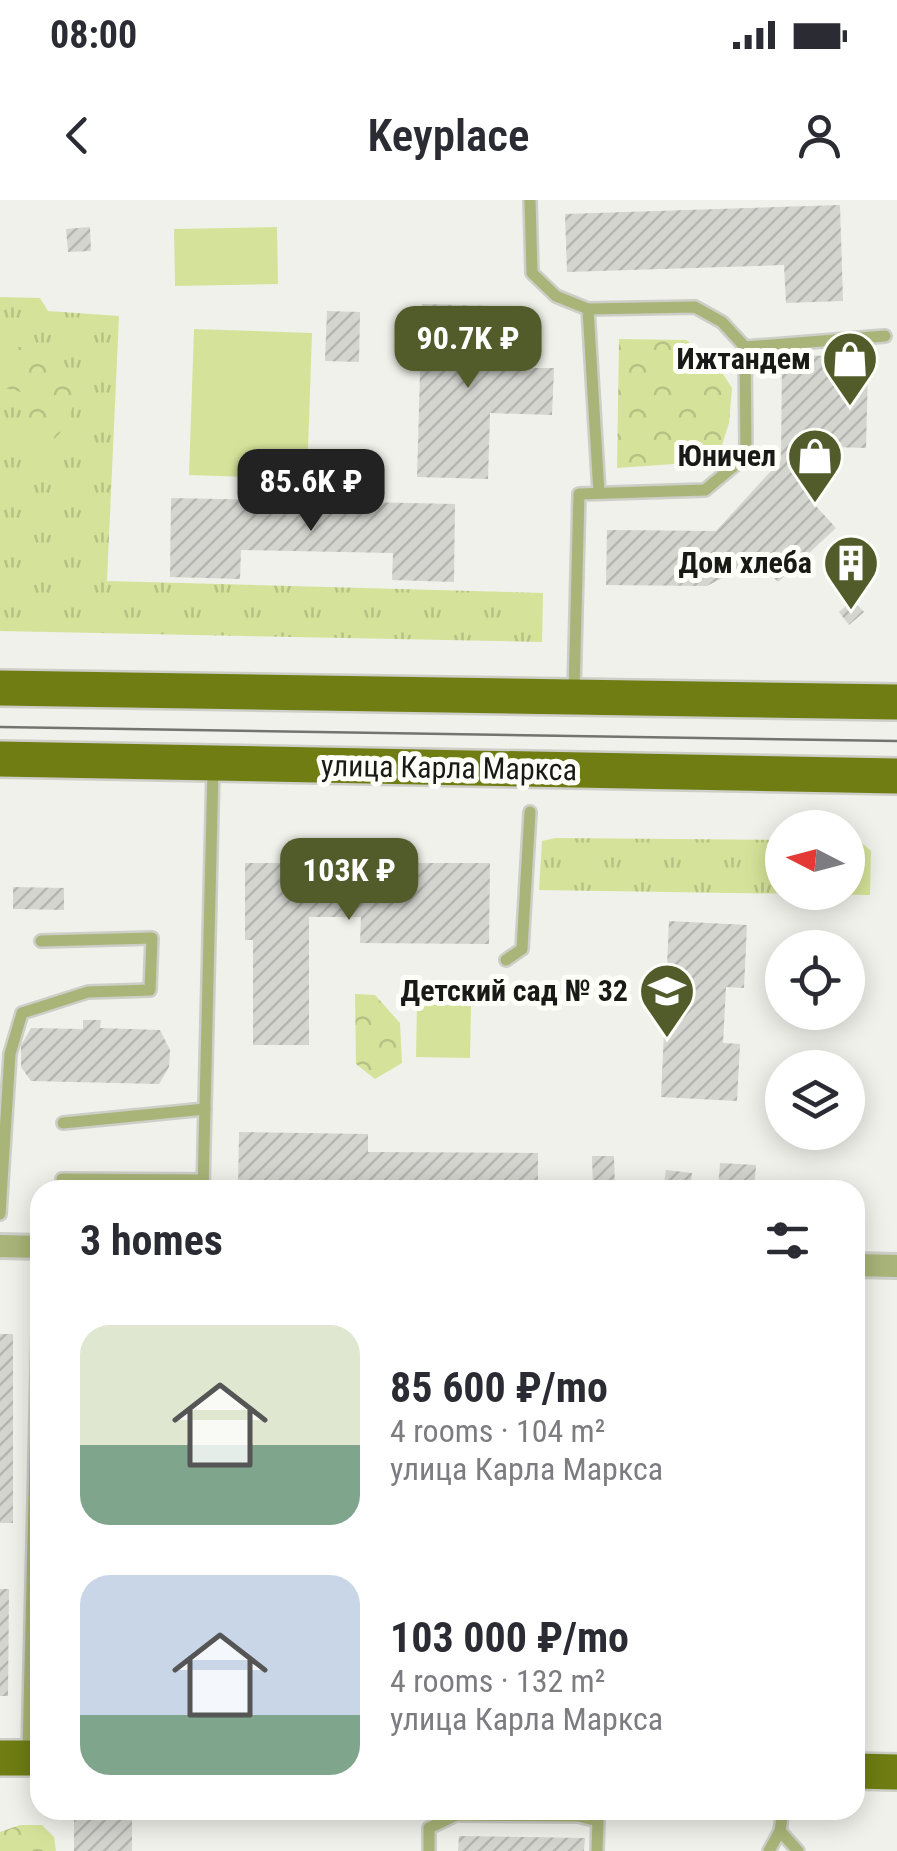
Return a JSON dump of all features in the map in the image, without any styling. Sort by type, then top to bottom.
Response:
[{"type":"main road","points":[[0,688],[897,702]]},
{"type":"main road","name":"улица Карла Маркса","points":[[0,759],[897,776]]},
{"type":"main road","points":[[865,1771],[897,1772]]},
{"type":"street","points":[[0,1246],[30,1248]]},
{"type":"street","points":[[865,1265],[897,1266]]},
{"type":"lane","points":[[530,200],[532,273],[556,296],[588,309],[695,307],[722,322],[745,347],[746,456],[705,490],[580,494],[574,697]]},
{"type":"lane","points":[[588,309],[598,493]]},
{"type":"lane","points":[[745,347],[885,336]]},
{"type":"lane","points":[[203,1180],[213,763]]},
{"type":"lane","points":[[506,960],[522,949],[530,812]]},
{"type":"lane","points":[[0,1214],[10,1054],[22,1013],[88,992],[150,990],[152,938],[42,941]]},
{"type":"lane","points":[[63,1123],[205,1109]]},
{"type":"lane","points":[[62,1178],[102,1180]]},
{"type":"lane","points":[[23,1758],[30,1548]]},
{"type":"lane","points":[[428,1851],[429,1828],[442,1820]]},
{"type":"lane","points":[[596,1820],[597,1851]]},
{"type":"lane","points":[[769,1851],[782,1820]]},
{"type":"lane","points":[[780,1831],[798,1851]]},
{"type":"green space","points":[[277,227],[278,284],[175,286],[174,229]]},
{"type":"green space","points":[[0,297],[40,298],[48,311],[119,316],[107,581],[543,593],[542,642],[0,631]]},
{"type":"green space","points":[[194,329],[312,333],[307,479],[189,475]]},
{"type":"green space","points":[[619,339],[686,340],[714,360],[732,388],[729,423],[717,461],[617,468]]},
{"type":"green space","points":[[49,346],[68,371],[73,401],[63,429],[38,448],[29,439],[25,393],[0,387],[0,355],[17,347]]},
{"type":"green space","points":[[765,840],[765,893],[539,890],[542,841]]},
{"type":"green space","points":[[865,846],[871,851],[870,895],[865,895]]},
{"type":"green space","points":[[355,994],[375,995],[400,1023],[402,1063],[375,1079],[356,1064]]},
{"type":"green space","points":[[417,1004],[471,1006],[470,1058],[416,1057]]},
{"type":"green space","points":[[20,1825],[42,1825],[54,1837],[56,1851],[0,1851],[0,1832]]},
{"type":"building","points":[[840,205],[843,301],[786,303],[784,265],[567,272],[565,214]]},
{"type":"building","points":[[90,227],[91,251],[68,252],[66,229]]},
{"type":"building","points":[[422,304],[496,306],[494,368],[554,368],[552,415],[490,413],[488,479],[417,477]]},
{"type":"building","points":[[327,311],[360,312],[359,362],[325,361]]},
{"type":"building","points":[[782,355],[835,356],[836,369],[868,369],[866,448],[833,447],[815,505],[836,528],[778,582],[756,560],[707,586],[606,585],[607,530],[716,531],[781,460]]},
{"type":"building","points":[[171,498],[455,504],[454,582],[392,580],[393,553],[241,550],[240,579],[170,577]]},
{"type":"building","name":"Дом хлеба","points":[[853,600],[864,612],[849,625],[839,612]]},
{"type":"building","points":[[245,863],[490,863],[489,944],[360,943],[361,917],[309,917],[309,1045],[253,1045],[253,940],[245,940]]},
{"type":"building","points":[[13,887],[64,888],[64,910],[13,909]]},
{"type":"building","points":[[669,921],[747,925],[744,988],[726,987],[723,1043],[740,1044],[737,1101],[661,1097]]},
{"type":"building","points":[[83,1020],[101,1020],[100,1028],[160,1030],[170,1050],[169,1067],[159,1084],[31,1081],[21,1067],[21,1045],[31,1028],[83,1029]]},
{"type":"building","points":[[239,1132],[368,1134],[368,1152],[538,1153],[538,1180],[238,1180]]},
{"type":"building","points":[[592,1156],[614,1156],[615,1180],[593,1180]]},
{"type":"building","points":[[720,1163],[756,1165],[755,1180],[719,1180]]},
{"type":"building","points":[[666,1170],[692,1173],[691,1180],[664,1180]]},
{"type":"building","points":[[0,1334],[13,1334],[13,1523],[0,1523]]},
{"type":"building","points":[[0,1589],[9,1589],[8,1696],[0,1696]]},
{"type":"building","points":[[74,1820],[132,1820],[132,1851],[74,1851]]},
{"type":"building","points":[[459,1836],[585,1838],[584,1851],[458,1851]]},
{"type":"tram line","points":[[0,727],[897,741]]},
{"type":"place","name":"Ижтандем","points":[[850,408]]},
{"type":"place","name":"Юничел","points":[[815,505]]},
{"type":"place","name":"Дом хлеба","points":[[851,612]]},
{"type":"place","name":"Детский сад № 32","points":[[667,1040]]}]
